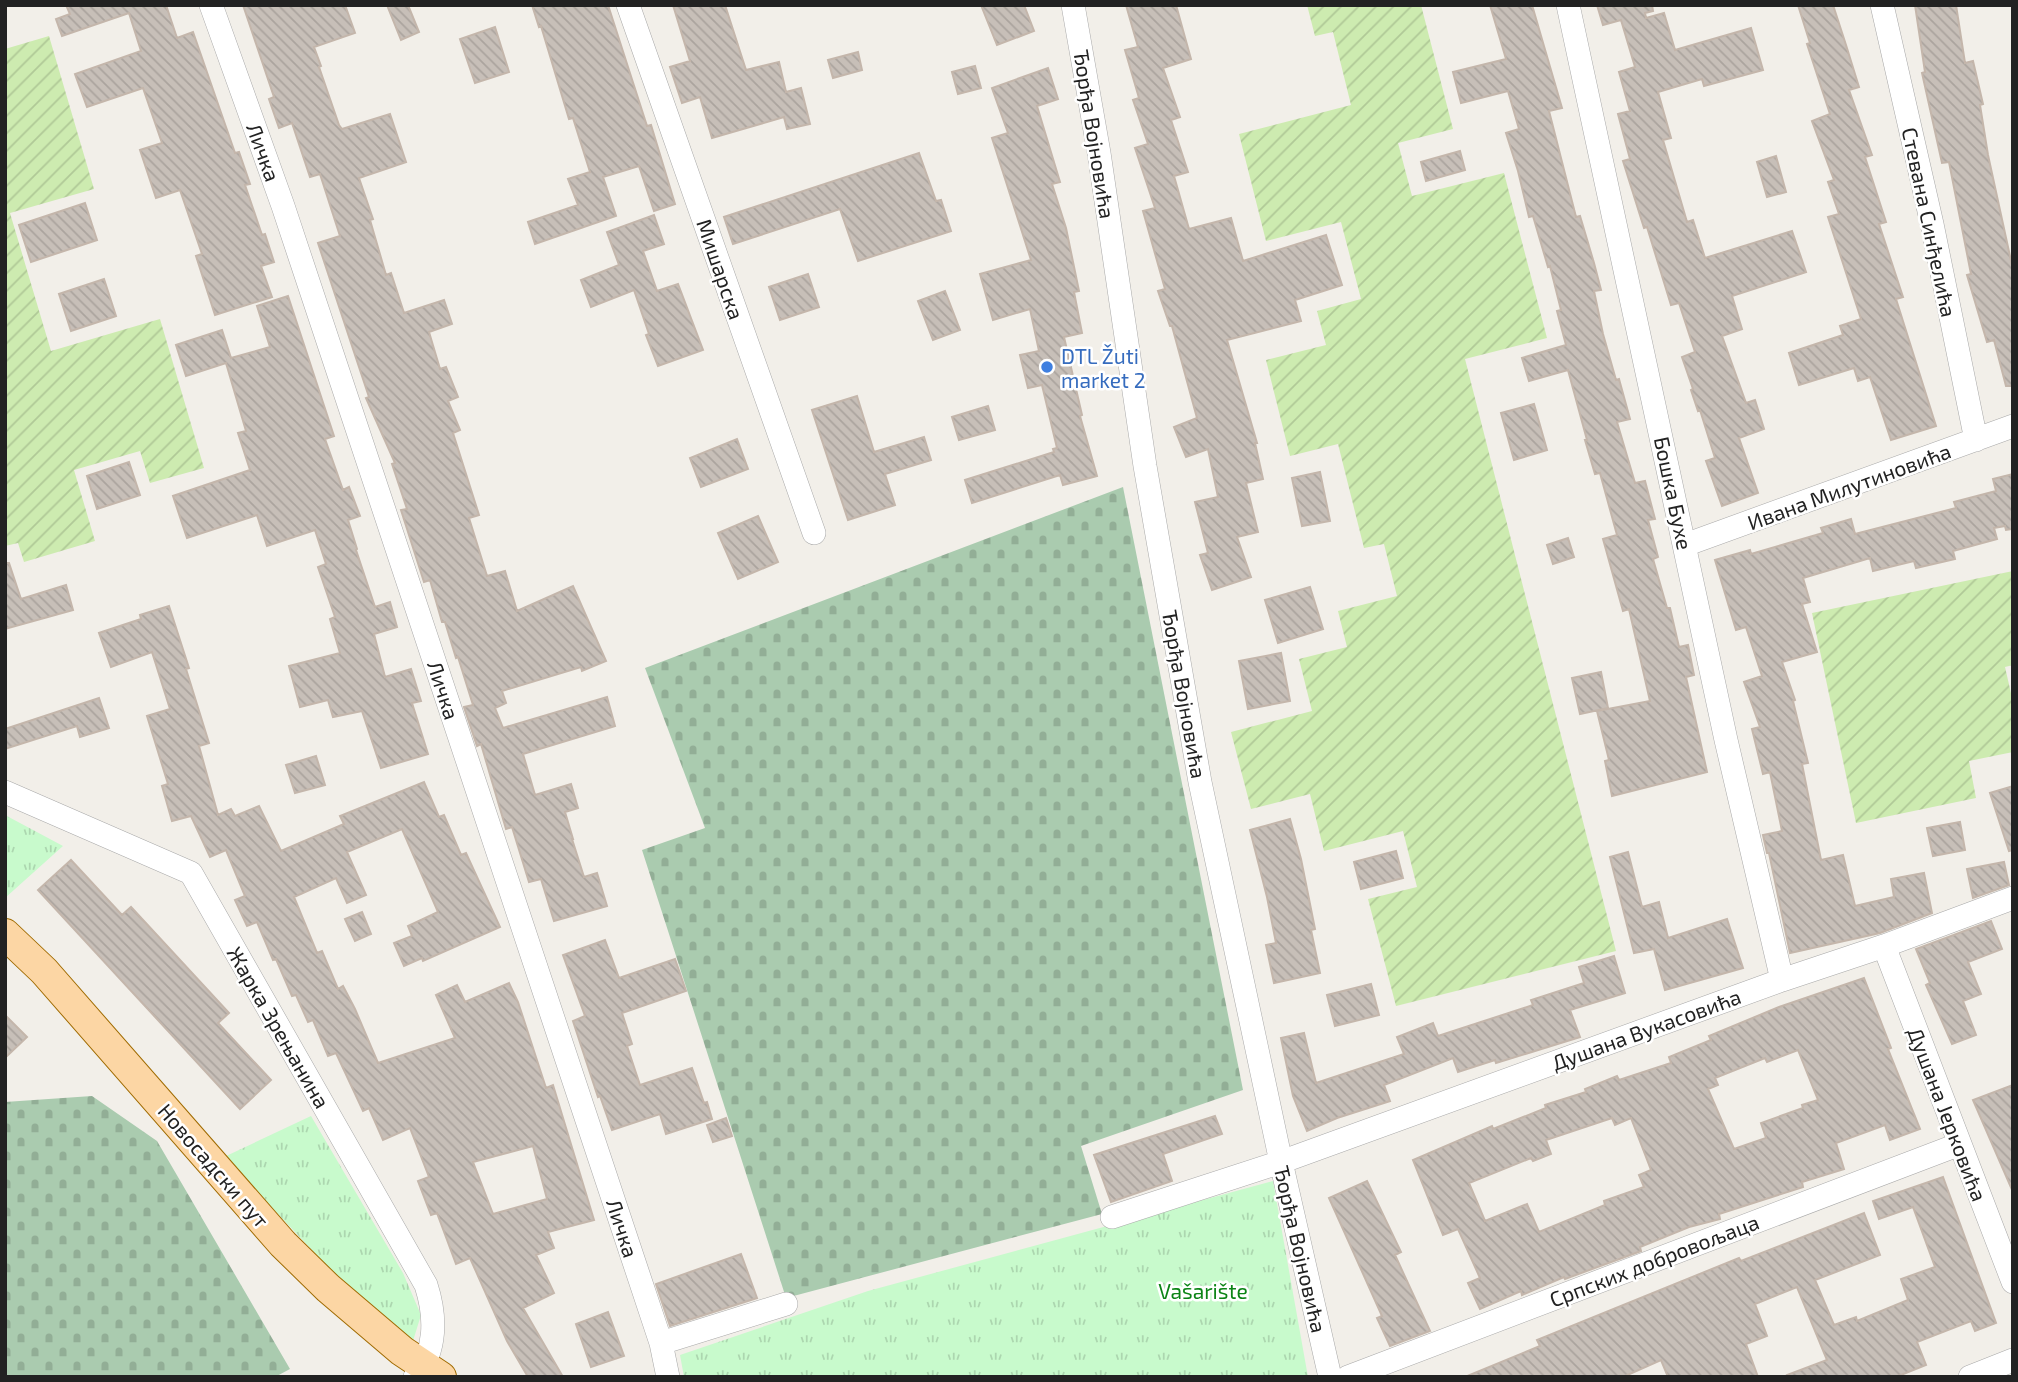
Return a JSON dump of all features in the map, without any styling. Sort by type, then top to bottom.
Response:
[{"type":"main road","name":"Новосадски пут","points":[[5,934],[44,971],[283,1244],[328,1288],[427,1373]]},
{"type":"street","name":"Личка","points":[[211,5],[283,206],[661,1343],[668,1377]]},
{"type":"street","name":"Мишарска","points":[[628,5],[814,533]]},
{"type":"street","name":"Ђорђа Војновића","points":[[1073,5],[1099,153],[1145,466],[1199,782],[1330,1377]]},
{"type":"street","name":"Бошка Бухе","points":[[1568,5],[1726,740],[1782,979]]},
{"type":"street","name":"Стевана Синђелића","points":[[1882,5],[1932,224],[1976,440]]},
{"type":"street","name":"Ивана Милутиновића","points":[[1685,545],[2013,426]]},
{"type":"street","name":"Жарка Зрењанина","points":[[5,792],[191,873],[426,1285],[431,1301],[433,1328],[427,1373]]},
{"type":"street","name":"Душана Вукасовића","points":[[1112,1217],[1281,1162],[1782,979],[1884,946],[2013,898]]},
{"type":"street","name":"Душана Јерковића","points":[[1884,946],[2013,1281]]},
{"type":"street","name":"Српских добровољаца","points":[[1348,1377],[1960,1144]]},
{"type":"street","points":[[661,1343],[786,1304]]},
{"type":"street","points":[[1970,1377],[2013,1360]]},
{"type":"green space","points":[[1307,5],[1421,5],[1453,129],[1398,143],[1412,196],[1504,173],[1547,338],[1465,359],[1616,951],[1396,1006],[1368,899],[1417,887],[1403,831],[1324,851],[1310,794],[1251,809],[1231,732],[1312,711],[1299,659],[1347,647],[1338,611],[1397,596],[1384,544],[1364,548],[1338,444],[1290,456],[1266,360],[1326,345],[1317,311],[1361,299],[1341,222],[1266,241],[1239,134],[1351,105],[1333,32],[1315,36]]},
{"type":"green space","points":[[49,36],[94,189],[10,213],[51,351],[160,319],[204,468],[150,483],[140,451],[74,470],[95,541],[24,562],[18,543],[5,546],[5,49]]},
{"type":"green space","points":[[1123,487],[1243,1090],[1081,1146],[1102,1214],[786,1298],[642,850],[705,828],[645,668]]},
{"type":"green space","points":[[2013,571],[2013,665],[2005,667],[2013,702],[2013,752],[1969,761],[1976,798],[1856,823],[1812,613]]},
{"type":"green space","points":[[5,815],[63,846],[5,898]]},
{"type":"green space","points":[[92,1096],[157,1141],[290,1369],[275,1377],[5,1377],[5,1102]]},
{"type":"green space","points":[[311,1116],[403,1273],[421,1315],[413,1341],[331,1270],[224,1157]]},
{"type":"green space","name":"Vašarište","points":[[1273,1181],[1308,1377],[684,1377],[680,1355],[868,1291]]},
{"type":"building","points":[[66,5],[166,5],[177,38],[193,32],[235,153],[239,152],[250,184],[245,185],[274,262],[261,266],[272,297],[215,315],[196,256],[202,254],[180,190],[156,198],[140,150],[162,143],[143,88],[87,107],[75,74],[141,51],[129,13],[62,36],[56,19],[70,14]]},
{"type":"building","points":[[243,5],[345,5],[355,33],[314,47],[339,125],[342,129],[390,114],[406,162],[359,178],[373,219],[370,220],[386,275],[391,273],[404,313],[444,300],[452,324],[429,332],[440,369],[446,367],[458,397],[448,401],[460,430],[453,433],[479,515],[469,518],[487,576],[505,571],[517,611],[573,586],[606,661],[582,671],[581,667],[502,691],[506,703],[495,708],[503,728],[607,697],[615,726],[523,754],[535,795],[571,784],[578,808],[565,812],[572,839],[584,877],[597,873],[607,906],[554,921],[541,879],[529,882],[512,827],[506,829],[481,744],[477,746],[464,707],[473,705],[458,657],[456,658],[445,622],[442,622],[430,580],[424,582],[401,510],[407,509],[392,464],[395,463],[366,398],[369,397],[318,243],[340,236],[320,174],[310,177],[292,123],[279,128],[269,99],[274,97]]},
{"type":"building","points":[[387,5],[408,5],[419,32],[401,40]]},
{"type":"building","points":[[532,5],[608,5],[647,126],[651,125],[675,204],[654,211],[639,166],[603,177],[616,216],[535,244],[528,222],[578,205],[568,179],[590,172],[573,118],[569,119]]},
{"type":"building","points":[[673,5],[725,5],[746,70],[779,62],[786,92],[801,88],[810,124],[787,129],[784,117],[712,138],[700,97],[682,103],[670,67],[690,61]]},
{"type":"building","points":[[981,5],[1024,5],[1034,31],[997,45]]},
{"type":"building","points":[[1126,5],[1176,5],[1191,59],[1163,68],[1180,117],[1171,120],[1188,172],[1174,176],[1189,229],[1231,218],[1243,261],[1326,235],[1342,285],[1295,300],[1301,321],[1227,340],[1257,443],[1263,479],[1246,483],[1258,532],[1237,537],[1251,577],[1212,590],[1200,555],[1208,553],[1195,502],[1218,497],[1208,449],[1186,457],[1174,427],[1197,418],[1172,326],[1158,291],[1165,289],[1143,211],[1155,208],[1135,148],[1148,144],[1133,100],[1139,98],[1125,50],[1138,47]]},
{"type":"building","points":[[1490,5],[1532,5],[1562,108],[1549,111],[1576,217],[1580,216],[1594,263],[1601,290],[1594,291],[1603,334],[1630,419],[1617,422],[1635,483],[1645,481],[1655,519],[1648,520],[1658,557],[1653,559],[1667,608],[1670,608],[1679,647],[1688,645],[1694,675],[1686,677],[1707,772],[1612,796],[1605,761],[1609,760],[1597,711],[1650,701],[1629,609],[1623,611],[1603,539],[1617,535],[1600,473],[1595,474],[1568,370],[1529,381],[1522,358],[1566,345],[1550,266],[1548,267],[1533,216],[1529,217],[1506,133],[1519,129],[1508,91],[1461,103],[1453,72],[1506,59]]},
{"type":"building","points":[[1597,5],[1652,5],[1653,11],[1645,13],[1646,18],[1664,13],[1675,50],[1751,28],[1763,70],[1704,86],[1702,79],[1658,92],[1671,138],[1663,140],[1687,222],[1693,220],[1705,258],[1792,231],[1806,272],[1732,296],[1742,329],[1722,336],[1746,403],[1755,400],[1764,429],[1739,438],[1758,493],[1722,506],[1706,461],[1715,458],[1682,357],[1695,352],[1679,303],[1671,305],[1623,161],[1630,159],[1618,114],[1630,111],[1619,72],[1635,67],[1621,20],[1603,25]]},
{"type":"building","points":[[1798,5],[1833,5],[1859,87],[1849,90],[1872,155],[1865,157],[1886,222],[1879,224],[1903,297],[1896,299],[1936,426],[1891,440],[1870,377],[1858,381],[1854,368],[1799,385],[1789,353],[1843,335],[1840,326],[1861,319],[1828,217],[1839,214],[1828,182],[1834,180],[1812,121],[1830,114],[1807,44],[1810,43]]},
{"type":"building","points":[[1915,5],[1956,5],[1965,63],[1973,61],[1983,104],[1980,105],[1988,155],[2013,270],[2013,386],[2006,386],[1994,340],[1987,342],[1967,275],[1971,274],[1949,162],[1942,163],[1922,73],[1925,72]]},
{"type":"building","points":[[495,27],[509,72],[475,83],[460,39]]},
{"type":"building","points":[[858,52],[862,70],[833,78],[828,60]]},
{"type":"building","points":[[975,66],[981,88],[958,94],[952,72]]},
{"type":"building","points":[[1048,68],[1058,99],[1037,106],[1060,182],[1052,184],[1066,228],[1079,291],[1074,292],[1082,333],[1064,337],[1082,415],[1080,416],[1097,476],[1063,485],[1060,475],[972,503],[965,480],[1054,452],[1053,449],[1057,448],[1042,385],[1028,388],[1020,355],[1039,351],[1030,309],[993,320],[980,274],[1031,260],[992,138],[1008,133],[992,88]]},
{"type":"building","points":[[1460,151],[1465,170],[1426,181],[1421,162]]},
{"type":"building","points":[[919,153],[936,201],[941,200],[951,231],[858,261],[840,209],[733,244],[724,217]]},
{"type":"building","points":[[1776,156],[1786,192],[1767,197],[1757,162]]},
{"type":"building","points":[[85,203],[97,240],[31,262],[19,225]]},
{"type":"building","points":[[654,215],[664,244],[643,251],[657,291],[678,284],[703,350],[658,366],[646,335],[649,334],[634,290],[591,307],[581,280],[619,265],[607,232]]},
{"type":"building","points":[[808,274],[819,307],[780,320],[769,287]]},
{"type":"building","points":[[104,279],[116,316],[71,331],[59,294]]},
{"type":"building","points":[[945,291],[960,330],[933,340],[918,301]]},
{"type":"building","points":[[288,296],[334,436],[325,439],[343,490],[349,487],[360,516],[348,520],[356,550],[375,607],[390,602],[397,627],[374,634],[385,677],[411,669],[421,701],[412,703],[428,754],[381,768],[362,711],[333,717],[328,700],[300,707],[289,666],[340,653],[330,619],[335,617],[318,567],[326,564],[315,530],[267,546],[257,515],[187,538],[173,496],[250,470],[238,433],[246,431],[226,363],[186,376],[176,345],[222,330],[231,358],[270,347],[257,306]]},
{"type":"building","points":[[857,396],[874,452],[924,437],[931,460],[885,474],[895,505],[848,520],[812,410]]},
{"type":"building","points":[[1534,404],[1547,450],[1514,460],[1501,413]]},
{"type":"building","points":[[988,406],[995,430],[959,440],[952,417]]},
{"type":"building","points":[[737,439],[748,469],[701,487],[690,458]]},
{"type":"building","points":[[129,462],[140,495],[97,509],[87,476]]},
{"type":"building","points":[[1320,472],[1330,521],[1302,526],[1292,478]]},
{"type":"building","points":[[2013,474],[2013,529],[2006,530],[2005,526],[1994,528],[1997,539],[1953,551],[1955,559],[1916,568],[1914,561],[1873,571],[1870,558],[1803,578],[1810,602],[1802,604],[1817,652],[1782,662],[1795,700],[1793,701],[1808,763],[1802,764],[1821,860],[1843,855],[1855,906],[1894,897],[1891,879],[1924,873],[1932,913],[1880,933],[1790,953],[1763,835],[1782,831],[1770,772],[1763,774],[1752,729],[1760,727],[1744,682],[1762,676],[1746,627],[1736,630],[1715,560],[1750,550],[1751,554],[1823,533],[1821,528],[1851,519],[1855,534],[1956,508],[1954,502],[1996,491],[1993,479]]},
{"type":"building","points":[[758,516],[778,562],[738,579],[718,533]]},
{"type":"building","points":[[1568,538],[1574,557],[1553,564],[1547,545]]},
{"type":"building","points":[[5,563],[9,563],[21,599],[66,585],[73,610],[5,629]]},
{"type":"building","points":[[1310,587],[1323,629],[1278,643],[1265,600]]},
{"type":"building","points":[[169,606],[209,743],[199,746],[218,815],[231,809],[235,816],[259,806],[281,851],[344,824],[340,816],[424,782],[439,817],[444,815],[461,855],[466,853],[500,927],[423,961],[422,958],[404,966],[394,943],[412,936],[408,926],[438,912],[402,829],[347,852],[366,895],[347,903],[336,878],[294,897],[317,953],[322,951],[338,989],[343,986],[378,1063],[455,1038],[436,995],[457,985],[465,1002],[509,983],[518,1002],[546,1088],[553,1085],[594,1220],[548,1232],[554,1248],[536,1255],[554,1293],[523,1308],[563,1377],[528,1377],[507,1341],[470,1258],[456,1264],[437,1213],[431,1215],[418,1181],[429,1177],[410,1128],[383,1140],[369,1108],[363,1111],[336,1053],[328,1056],[313,1020],[308,1022],[296,995],[292,996],[257,922],[247,926],[235,900],[245,896],[226,850],[210,857],[191,816],[172,821],[162,786],[168,784],[147,716],[170,709],[152,652],[111,667],[99,633],[141,619],[140,615]],"holes":[[[533,1146],[547,1199],[493,1214],[473,1162]]]},
{"type":"building","points":[[1281,653],[1290,701],[1248,709],[1239,661]]},
{"type":"building","points":[[1601,672],[1608,708],[1580,714],[1572,678]]},
{"type":"building","points":[[99,698],[109,728],[80,737],[77,726],[5,749],[5,729]]},
{"type":"building","points":[[316,756],[325,785],[295,793],[286,765]]},
{"type":"building","points":[[2013,786],[2013,850],[2009,851],[1990,793]]},
{"type":"building","points":[[1290,819],[1315,929],[1311,930],[1320,973],[1274,983],[1266,945],[1276,943],[1250,830]]},
{"type":"building","points":[[1960,822],[1965,850],[1933,856],[1927,828]]},
{"type":"building","points":[[1396,851],[1403,878],[1361,889],[1354,862]]},
{"type":"building","points":[[1628,852],[1642,907],[1659,902],[1668,938],[1727,919],[1743,968],[1665,990],[1654,949],[1634,953],[1610,857]]},
{"type":"building","points":[[71,860],[122,915],[131,907],[229,1013],[218,1023],[271,1080],[240,1109],[38,890]]},
{"type":"building","points":[[2004,862],[2009,885],[1973,898],[1967,869]]},
{"type":"building","points":[[362,912],[371,934],[355,941],[345,919]]},
{"type":"building","points":[[1991,921],[2002,949],[1968,962],[1981,994],[1963,1001],[1976,1035],[1952,1044],[1926,985],[1930,983],[1916,949]]},
{"type":"building","points":[[605,940],[619,978],[675,959],[686,991],[622,1013],[632,1044],[627,1046],[640,1085],[692,1068],[712,1119],[666,1134],[660,1114],[612,1130],[573,1021],[585,1016],[563,955]]},
{"type":"building","points":[[1614,956],[1625,993],[1570,1010],[1580,1037],[1458,1072],[1453,1058],[1384,1085],[1390,1101],[1307,1131],[1293,1096],[1281,1038],[1304,1033],[1316,1083],[1404,1054],[1397,1037],[1433,1023],[1438,1036],[1533,1005],[1531,1000],[1584,983],[1579,967]]},
{"type":"building","points":[[1864,978],[1891,1048],[1888,1049],[1920,1129],[1890,1140],[1885,1125],[1836,1143],[1844,1169],[1802,1182],[1803,1187],[1719,1214],[1720,1219],[1689,1227],[1640,1247],[1641,1251],[1565,1279],[1564,1277],[1522,1295],[1521,1291],[1480,1309],[1468,1283],[1480,1278],[1458,1229],[1443,1235],[1413,1160],[1492,1126],[1493,1129],[1546,1108],[1545,1105],[1586,1092],[1585,1089],[1617,1076],[1619,1080],[1671,1063],[1669,1057],[1711,1040],[1709,1036],[1779,1007]],"holes":[[[1798,1050],[1818,1100],[1761,1123],[1766,1138],[1734,1149],[1708,1089],[1718,1085],[1715,1078],[1765,1058],[1767,1062]],[[1612,1118],[1615,1125],[1631,1118],[1651,1170],[1639,1175],[1644,1187],[1604,1201],[1605,1205],[1539,1232],[1527,1204],[1485,1221],[1469,1183],[1531,1158],[1533,1161],[1551,1154],[1546,1140]]]},
{"type":"building","points":[[1371,984],[1379,1015],[1335,1026],[1327,995]]},
{"type":"building","points":[[5,1015],[27,1037],[5,1058]]},
{"type":"building","points":[[2013,1085],[2013,1192],[1973,1100]]},
{"type":"building","points":[[1215,1116],[1222,1134],[1163,1154],[1172,1181],[1111,1202],[1094,1155]]},
{"type":"building","points":[[726,1118],[732,1136],[713,1142],[707,1125]]},
{"type":"building","points":[[1943,1177],[1996,1323],[1975,1331],[1971,1321],[1917,1342],[1926,1365],[1896,1377],[1788,1377],[1787,1375],[1827,1360],[1797,1287],[1755,1304],[1767,1336],[1746,1344],[1758,1377],[1668,1377],[1661,1360],[1623,1377],[1465,1377],[1540,1346],[1537,1340],[1739,1258],[1741,1261],[1864,1213],[1880,1255],[1815,1280],[1834,1325],[1856,1317],[1857,1321],[1908,1300],[1901,1279],[1935,1267],[1913,1207],[1879,1219],[1873,1201]]},
{"type":"building","points":[[1367,1181],[1401,1252],[1395,1255],[1430,1331],[1390,1346],[1377,1318],[1382,1316],[1329,1198]]},
{"type":"building","points":[[741,1254],[757,1298],[670,1326],[656,1284]]},
{"type":"building","points":[[608,1312],[624,1356],[591,1367],[576,1324]]},
{"type":"place","name":"DTL Žuti market 2","points":[[1047,367]]}]
